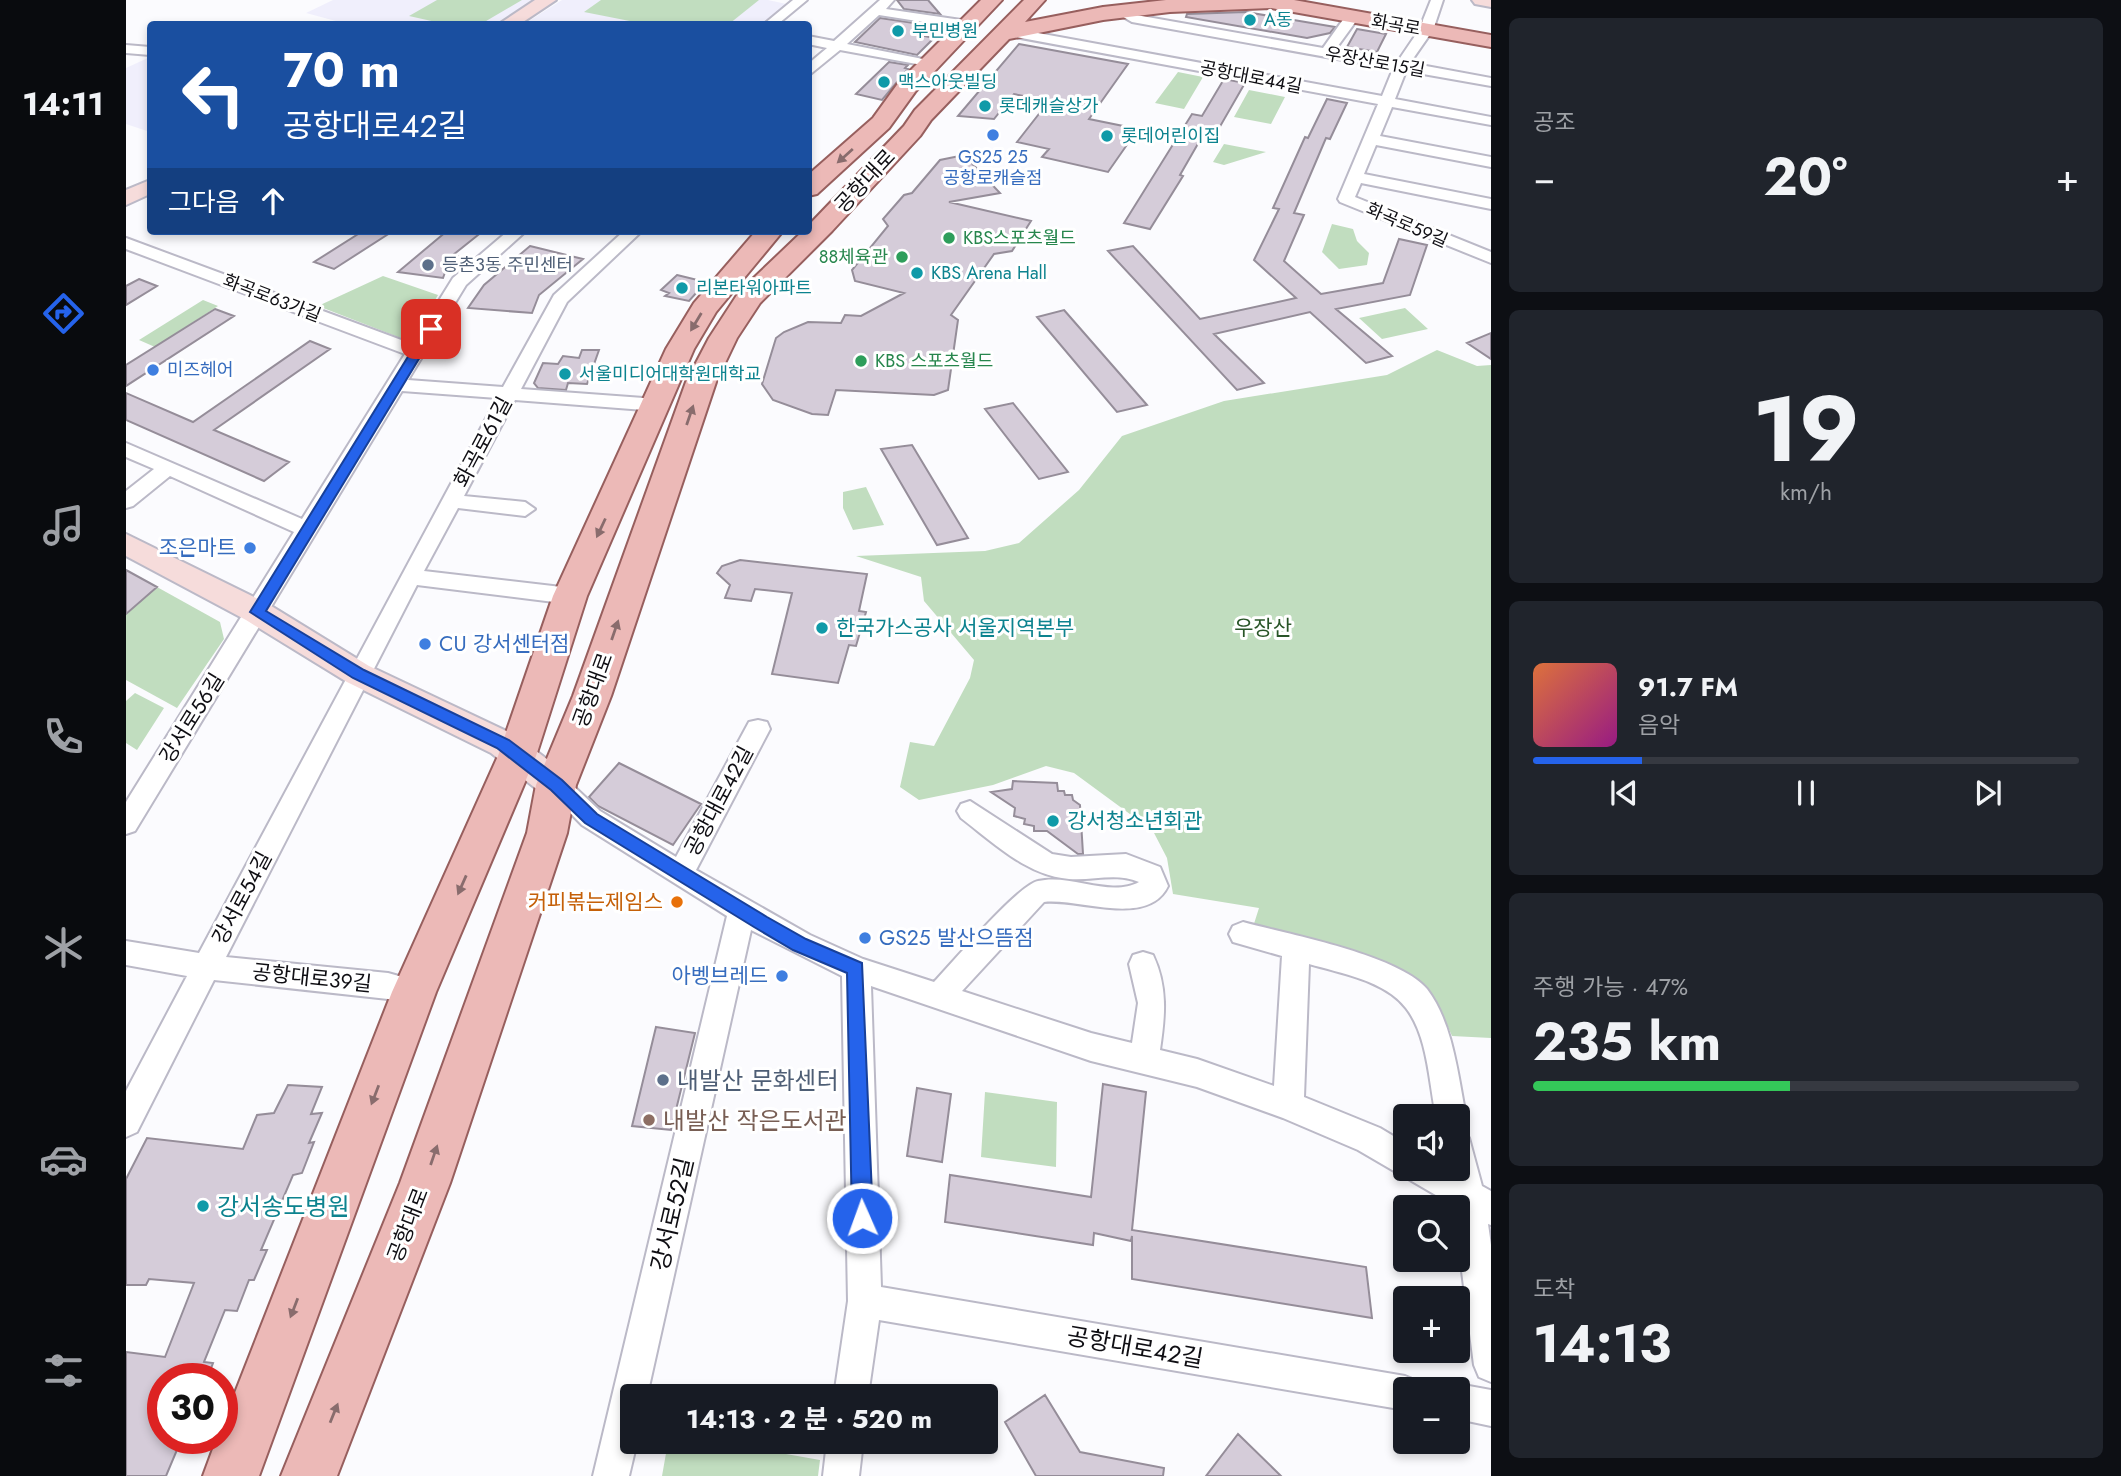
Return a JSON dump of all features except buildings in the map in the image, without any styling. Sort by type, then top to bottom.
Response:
[{"type":"main road","points":[[953,0],[968,25]]},
{"type":"main road","name":"공항대로","points":[[812,186],[881,123],[928,64],[992,0]]},
{"type":"main road","name":"공항대로","points":[[309,1476],[425,1183],[547,833],[556,785],[592,696],[701,382],[723,338],[749,298],[823,226],[906,138],[923,115],[1006,33],[1035,0]]},
{"type":"main road","points":[[1049,0],[1053,6],[1073,11],[1146,0]]},
{"type":"main road","name":"화곡로","points":[[1006,33],[1119,29],[1193,2],[1266,1],[1491,41]]},
{"type":"main road","points":[[231,1476],[414,992],[517,756],[570,596],[680,349],[704,309],[767,235]]},
{"type":"street","points":[[513,21],[547,0]]},
{"type":"street","points":[[774,21],[801,0]]},
{"type":"street","points":[[812,68],[888,0]]},
{"type":"street","name":"화곡로59길","points":[[1437,0],[1426,30],[1401,67],[1346,199],[1491,258]]},
{"type":"street","points":[[1481,0],[1491,2]]},
{"type":"street","points":[[876,11],[968,25]]},
{"type":"street","points":[[1326,53],[1352,17]]},
{"type":"street","name":"공항대로44길","points":[[1006,33],[1119,29],[1247,57],[1386,103],[1491,121]]},
{"type":"street","name":"우장산로15길","points":[[1119,29],[1247,57],[1326,53],[1491,82]]},
{"type":"street","points":[[812,41],[928,64]]},
{"type":"street","points":[[126,49],[147,51]]},
{"type":"street","points":[[1371,139],[1491,162]]},
{"type":"street","name":"화곡로59길","points":[[1355,177],[1491,204]]},
{"type":"street","points":[[126,199],[147,188]]},
{"type":"street","name":"강서로56길","points":[[126,824],[459,282],[513,235]]},
{"type":"street","name":"화곡로61길","points":[[358,674],[560,299],[631,235]]},
{"type":"street","name":"화곡로63가길","points":[[126,243],[417,352]]},
{"type":"street","points":[[397,385],[657,405]]},
{"type":"street","points":[[126,449],[308,530]]},
{"type":"street","points":[[126,501],[169,468]]},
{"type":"street","points":[[452,501],[525,509]]},
{"type":"street","points":[[126,544],[257,612],[358,674],[503,744],[556,785]]},
{"type":"street","points":[[411,577],[570,596]]},
{"type":"street","name":"강서로54길","points":[[126,1122],[358,674]]},
{"type":"street","name":"공항대로42길","points":[[681,873],[758,729]]},
{"type":"street","name":"공항대로42길","points":[[556,785],[591,818],[742,911],[800,944],[856,969],[1091,1047],[1197,1073],[1289,1105],[1369,1139],[1393,1153]]},
{"type":"street","points":[[938,997],[1037,892],[1055,888],[1111,899],[1140,898],[1155,886],[1152,875],[1126,865],[1071,868],[1047,864],[1020,848],[970,811]]},
{"type":"street","name":"강서로52길","points":[[611,1476],[742,911]]},
{"type":"street","points":[[1243,934],[1388,976],[1415,996],[1433,1034],[1448,1104]]},
{"type":"street","points":[[1289,1105],[1296,950]]},
{"type":"street","name":"공항대로39길","points":[[126,953],[207,967],[388,986],[414,992]]},
{"type":"street","points":[[1143,964],[1152,1003],[1144,1060]]},
{"type":"street","points":[[853,1384],[864,1301],[856,969]]},
{"type":"street","points":[[1470,1180],[1479,1203],[1491,1365]]},
{"type":"street","points":[[1441,1181],[1479,1203]]},
{"type":"street","name":"공항대로42길","points":[[864,1301],[1393,1391]]},
{"type":"street","points":[[1470,1404],[1491,1408]]},
{"type":"street","points":[[841,1476],[844,1454]]},
{"type":"shaded area","points":[[333,0],[533,0],[500,21],[336,21],[306,13]]},
{"type":"shaded area","points":[[562,0],[768,0],[791,5],[769,21],[529,21]]},
{"type":"shaded area","points":[[147,58],[147,131],[126,124],[126,68]]},
{"type":"green space","points":[[437,0],[522,0],[486,21],[432,21],[409,16]]},
{"type":"green space","points":[[601,0],[759,0],[733,21],[630,21],[584,12]]},
{"type":"green space","points":[[1178,72],[1203,77],[1184,109],[1155,103]]},
{"type":"green space","points":[[1249,90],[1285,97],[1271,124],[1234,117]]},
{"type":"green space","points":[[1224,144],[1266,152],[1224,165],[1213,162]]},
{"type":"green space","points":[[1332,224],[1353,229],[1357,241],[1369,253],[1367,265],[1339,269],[1322,252]]},
{"type":"green space","points":[[383,276],[438,295],[411,342],[318,306]]},
{"type":"green space","points":[[203,300],[218,306],[155,347],[139,340]]},
{"type":"green space","points":[[1405,308],[1428,329],[1382,339],[1359,318]]},
{"type":"green space","name":"우장산","points":[[1437,350],[1477,366],[1491,365],[1491,1038],[1452,1036],[1436,1000],[1405,974],[1252,930],[1259,908],[1173,894],[1167,858],[1153,831],[1074,773],[1046,766],[993,785],[919,800],[900,787],[910,742],[934,746],[970,678],[974,660],[924,601],[921,577],[856,556],[985,551],[1019,543],[1079,490],[1122,436],[1224,401],[1387,375]]},
{"type":"green space","points":[[866,487],[884,525],[853,530],[843,508],[843,492]]},
{"type":"green space","points":[[157,587],[220,622],[224,639],[177,708],[126,680],[126,614]]},
{"type":"green space","points":[[135,693],[164,708],[137,750],[126,743],[126,701]]},
{"type":"green space","points":[[985,1092],[1057,1102],[1056,1167],[981,1157]]},
{"type":"green space","points":[[666,1454],[786,1454],[820,1460],[818,1476],[662,1476]]},
{"type":"place","name":"A동","points":[[1250,20]]},
{"type":"place","name":"부민병원","points":[[898,31]]},
{"type":"place","name":"맥스아웃빌딩","points":[[884,82]]},
{"type":"place","name":"롯데캐슬상가","points":[[985,106]]},
{"type":"place","name":"GS25 25 공항로캐슬점","points":[[993,135]]},
{"type":"place","name":"롯데어린이집","points":[[1107,136]]},
{"type":"place","name":"KBS스포츠월드","points":[[949,238]]},
{"type":"place","name":"88체육관","points":[[902,257]]},
{"type":"place","name":"등촌3동 주민센터","points":[[428,265]]},
{"type":"place","name":"KBS Arena Hall","points":[[917,273]]},
{"type":"place","name":"리본타워아파트","points":[[682,288]]},
{"type":"place","name":"KBS 스포츠월드","points":[[861,361]]},
{"type":"place","name":"미즈헤어","points":[[153,370]]},
{"type":"place","name":"서울미디어대학원대학교","points":[[565,374]]},
{"type":"place","name":"조은마트","points":[[250,548]]},
{"type":"place","name":"한국가스공사 서울지역본부","points":[[822,628]]},
{"type":"place","name":"CU 강서센터점","points":[[425,644]]},
{"type":"place","name":"강서청소년회관","points":[[1053,821]]},
{"type":"place","name":"커피볶는제임스","points":[[677,902]]},
{"type":"place","name":"GS25 발산으뜸점","points":[[865,938]]},
{"type":"place","name":"아벵브레드","points":[[782,976]]},
{"type":"place","name":"내발산 문화센터","points":[[663,1080]]},
{"type":"place","name":"내발산 작은도서관","points":[[649,1120]]},
{"type":"place","name":"강서송도병원","points":[[203,1206]]},
{"type":"route","points":[[431,329],[257,612],[358,674],[503,744],[556,785],[591,818],[724,901],[800,944],[856,969],[862,1218]]}]
